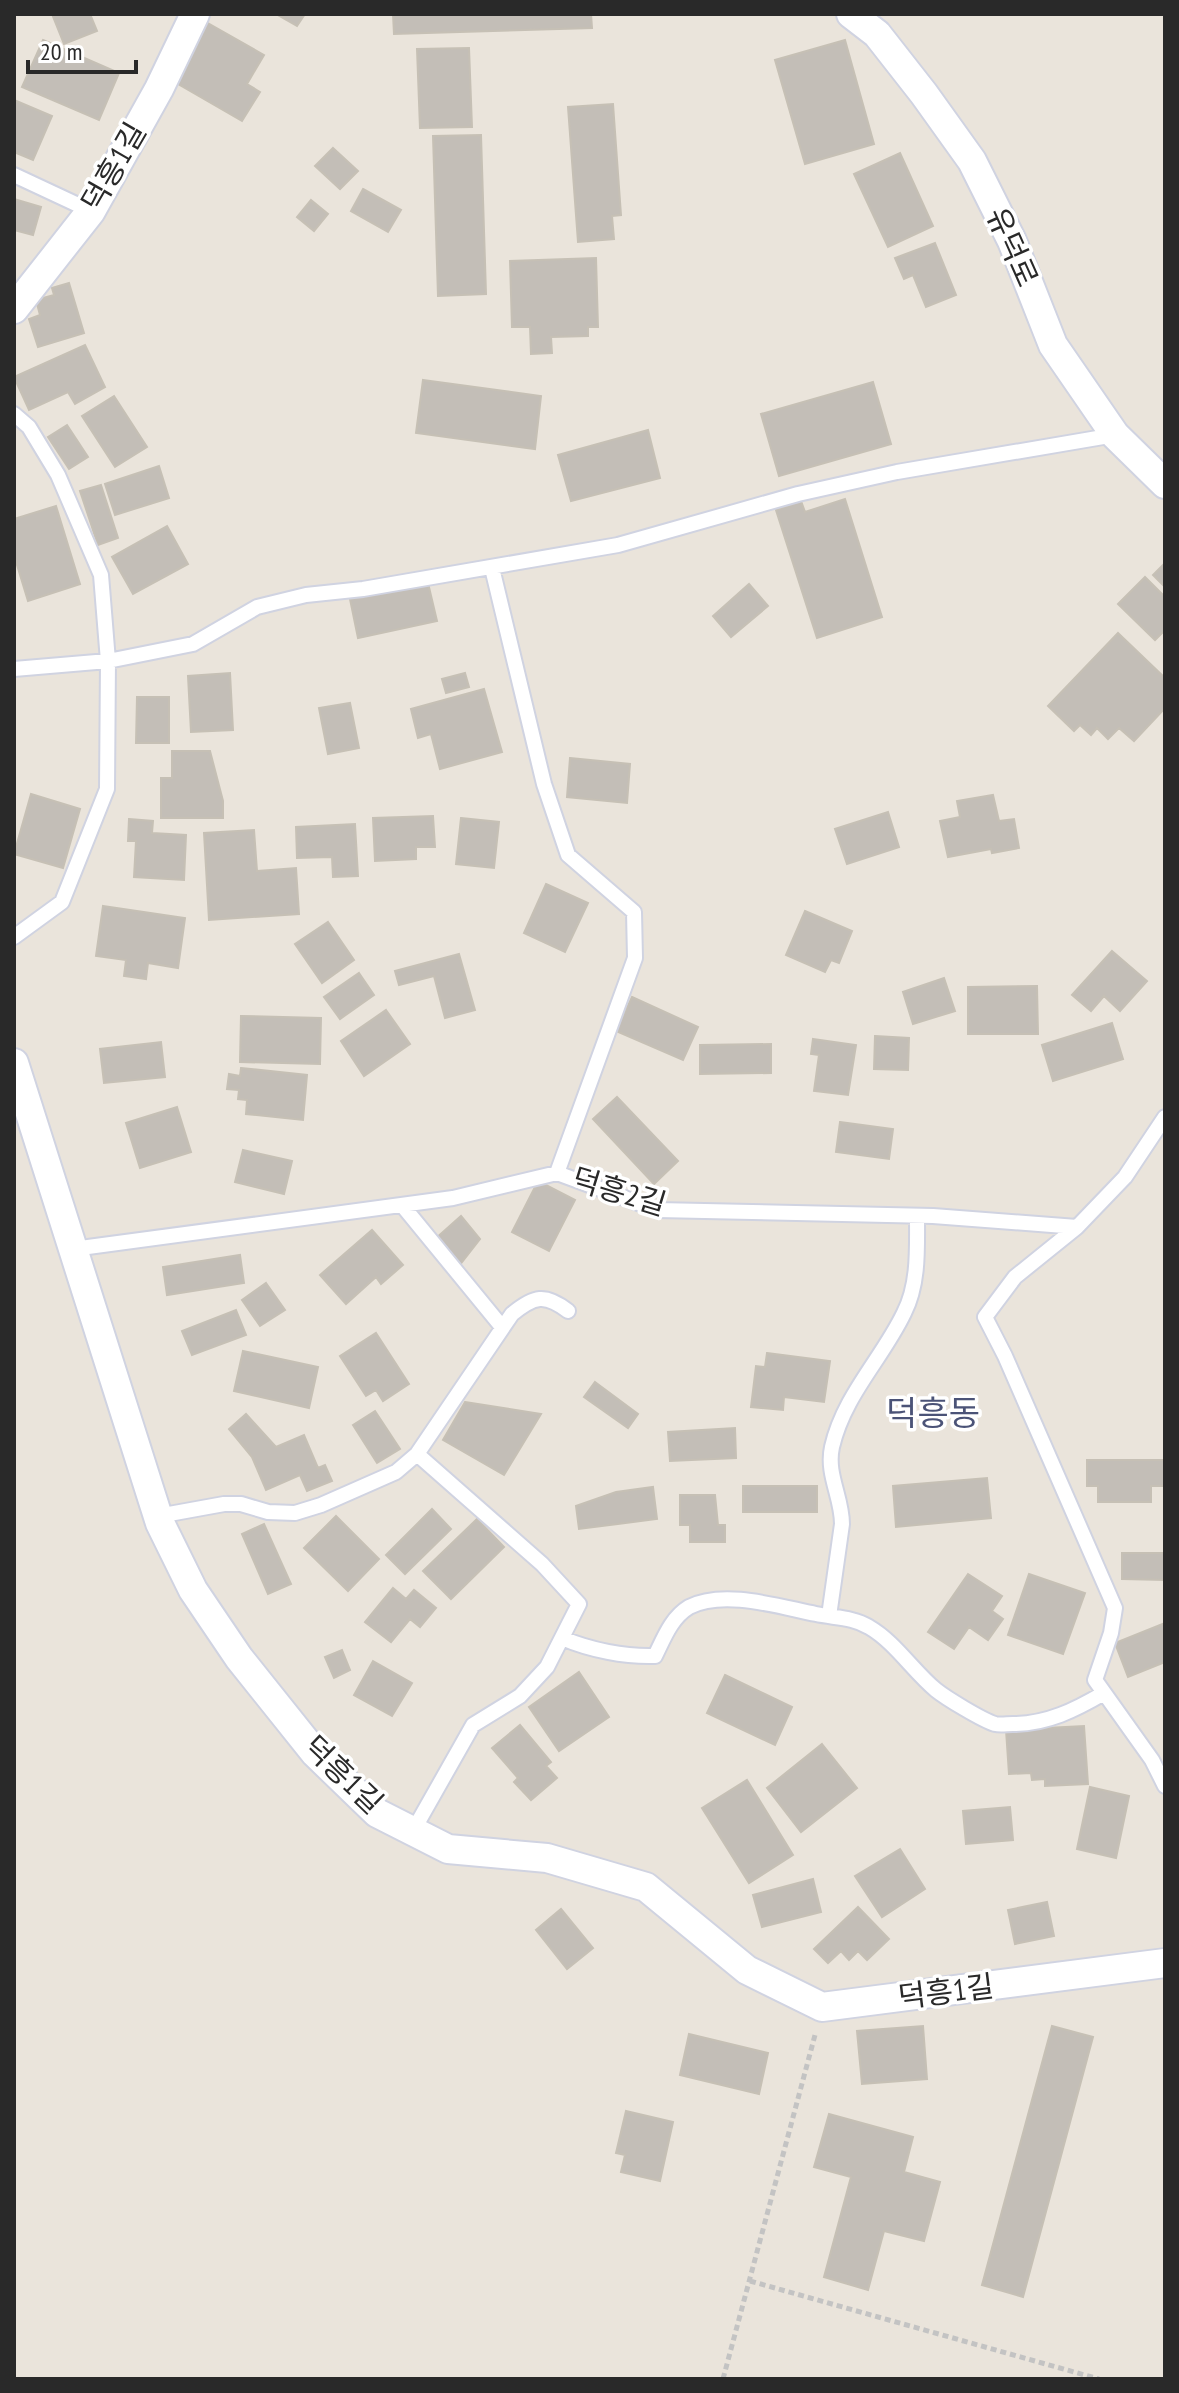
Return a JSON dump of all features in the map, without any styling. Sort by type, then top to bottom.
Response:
[{"type":"street","name":"덕흥1길","points":[[14,309],[91,211],[159,89],[195,14]]},
{"type":"street","name":"유덕로","points":[[851,14],[877,34],[972,161],[1012,241],[1053,345],[1115,435],[1165,484]]},
{"type":"street","name":"덕흥1길","points":[[14,1063],[158,1516],[193,1590],[239,1658],[315,1753],[377,1813],[448,1849],[547,1858],[646,1887],[747,1970],[822,2007],[1165,1963]]},
{"type":"lane","points":[[14,175],[91,211]]},
{"type":"lane","points":[[14,414],[29,427],[58,475],[101,575],[108,661],[107,789],[62,902],[14,937]]},
{"type":"lane","points":[[14,669],[108,661],[193,644],[257,607],[306,595],[363,589],[618,545],[798,494],[897,472],[1115,435]]},
{"type":"lane","points":[[492,568],[544,784],[568,855],[634,912],[635,958],[557,1173]]},
{"type":"lane","points":[[1165,1117],[1125,1177],[1077,1227],[1015,1277],[985,1317],[1115,1608],[1114,1621],[1095,1680],[1158,1758],[1165,1786]]},
{"type":"lane","name":"덕흥2길","points":[[73,1249],[453,1198],[557,1173],[657,1210],[917,1216],[1077,1227]]},
{"type":"lane","points":[[402,1205],[502,1327]]},
{"type":"lane","points":[[829,1616],[842,1524],[830,1467],[831,1449],[854,1391],[906,1310],[917,1262],[917,1216]]},
{"type":"lane","points":[[158,1516],[224,1504],[241,1504],[268,1512],[295,1513],[396,1472],[417,1454],[512,1314],[527,1301],[543,1298],[555,1301],[568,1311]]},
{"type":"lane","points":[[413,1831],[473,1725],[520,1696],[547,1667],[579,1604],[542,1564],[417,1454]]},
{"type":"lane","points":[[562,1638],[575,1644],[637,1657],[655,1656],[672,1621],[686,1609],[714,1601],[744,1601],[851,1619],[871,1628],[937,1691],[996,1724],[1029,1724],[1049,1720],[1075,1710],[1104,1693]]},
{"type":"path","points":[[723,2379],[822,2007]]},
{"type":"path","points":[[750,2281],[1099,2379]]},
{"type":"building","points":[[52,14],[90,14],[97,31],[64,44]]},
{"type":"building","points":[[276,14],[305,14],[297,26]]},
{"type":"building","points":[[393,14],[591,14],[592,28],[394,34]]},
{"type":"building","points":[[206,22],[264,55],[247,84],[260,92],[242,121],[171,80]]},
{"type":"building","points":[[43,40],[119,73],[99,120],[22,87]]},
{"type":"building","points":[[845,40],[874,144],[805,164],[775,60]]},
{"type":"building","points":[[469,48],[472,127],[420,128],[417,49]]},
{"type":"building","points":[[14,100],[52,116],[33,160],[14,152]]},
{"type":"building","points":[[613,104],[621,215],[612,216],[614,239],[578,242],[568,107]]},
{"type":"building","points":[[481,135],[486,294],[438,296],[433,136]]},
{"type":"building","points":[[333,148],[358,171],[340,189],[315,166]]},
{"type":"building","points":[[900,153],[933,226],[888,247],[854,174]]},
{"type":"building","points":[[363,189],[401,210],[388,232],[351,211]]},
{"type":"building","points":[[14,199],[41,207],[33,235],[14,230]]},
{"type":"building","points":[[311,200],[328,214],[314,231],[297,217]]},
{"type":"building","points":[[935,243],[956,295],[926,307],[913,275],[904,279],[895,258]]},
{"type":"building","points":[[596,258],[598,327],[588,327],[588,336],[551,337],[552,353],[531,354],[530,327],[512,327],[510,261]]},
{"type":"building","points":[[69,283],[84,333],[38,347],[29,319],[40,315],[36,300],[54,295],[52,288]]},
{"type":"building","points":[[85,345],[105,387],[75,404],[68,392],[29,410],[14,377]]},
{"type":"building","points":[[423,380],[541,396],[535,449],[416,433]]},
{"type":"building","points":[[873,382],[891,444],[779,476],[761,414]]},
{"type":"building","points":[[114,396],[147,447],[115,467],[82,416]]},
{"type":"building","points":[[67,425],[88,457],[69,469],[48,437]]},
{"type":"building","points":[[648,430],[660,478],[571,501],[558,455]]},
{"type":"building","points":[[159,466],[169,498],[115,515],[105,484]]},
{"type":"building","points":[[101,485],[118,538],[98,545],[80,491]]},
{"type":"building","points":[[845,499],[882,617],[817,638],[776,510],[801,501],[805,512]]},
{"type":"building","points":[[56,506],[80,584],[28,601],[14,555],[14,519]]},
{"type":"building","points":[[167,526],[188,564],[133,594],[112,557]]},
{"type":"building","points":[[1165,563],[1165,587],[1153,575]]},
{"type":"building","points":[[1145,577],[1165,597],[1165,630],[1155,640],[1118,604]]},
{"type":"building","points":[[428,583],[437,621],[358,638],[350,599]]},
{"type":"building","points":[[749,584],[768,606],[731,637],[713,616]]},
{"type":"building","points":[[1118,633],[1165,678],[1165,708],[1134,741],[1119,728],[1108,739],[1097,728],[1091,735],[1080,725],[1074,731],[1048,706]]},
{"type":"building","points":[[230,673],[233,730],[191,732],[188,676]]},
{"type":"building","points":[[465,673],[469,687],[446,693],[442,679]]},
{"type":"building","points":[[484,689],[502,752],[440,769],[431,734],[418,738],[411,709]]},
{"type":"building","points":[[137,697],[169,697],[169,743],[136,743]]},
{"type":"building","points":[[350,703],[359,748],[328,754],[319,708]]},
{"type":"building","points":[[172,751],[210,751],[223,801],[223,818],[161,818],[161,778],[172,778]]},
{"type":"building","points":[[570,758],[630,764],[627,803],[567,797]]},
{"type":"building","points":[[31,794],[80,809],[63,868],[14,854]]},
{"type":"building","points":[[993,795],[999,821],[1014,819],[1019,848],[992,853],[991,849],[948,857],[940,821],[960,817],[957,801]]},
{"type":"building","points":[[888,812],[899,847],[847,864],[835,829]]},
{"type":"building","points":[[433,816],[435,847],[416,847],[416,859],[375,861],[373,818]]},
{"type":"building","points":[[461,818],[499,822],[494,868],[456,864]]},
{"type":"building","points":[[129,819],[153,821],[152,833],[186,835],[184,880],[134,877],[136,841],[128,841]]},
{"type":"building","points":[[355,824],[358,876],[333,877],[332,857],[297,858],[296,827]]},
{"type":"building","points":[[254,830],[257,871],[296,868],[299,914],[209,920],[204,833]]},
{"type":"building","points":[[546,884],[588,903],[565,952],[524,933]]},
{"type":"building","points":[[103,906],[185,918],[178,968],[148,963],[146,979],[124,976],[126,960],[96,956]]},
{"type":"building","points":[[805,911],[852,931],[839,963],[831,960],[825,972],[786,955]]},
{"type":"building","points":[[328,922],[354,960],[322,983],[295,944]]},
{"type":"building","points":[[1112,951],[1147,981],[1120,1011],[1104,996],[1091,1011],[1072,995]]},
{"type":"building","points":[[459,954],[475,1010],[445,1018],[434,976],[399,985],[395,971]]},
{"type":"building","points":[[359,973],[374,995],[340,1019],[324,997]]},
{"type":"building","points":[[944,978],[955,1011],[913,1024],[903,992]]},
{"type":"building","points":[[1037,986],[1038,1034],[968,1034],[968,987]]},
{"type":"building","points":[[632,997],[698,1027],[683,1060],[616,1031]]},
{"type":"building","points":[[386,1010],[410,1044],[364,1076],[341,1041]]},
{"type":"building","points":[[241,1016],[321,1018],[320,1064],[240,1062]]},
{"type":"building","points":[[1112,1023],[1123,1059],[1053,1081],[1042,1045]]},
{"type":"building","points":[[875,1036],[909,1038],[908,1070],[874,1069]]},
{"type":"building","points":[[813,1039],[856,1045],[848,1095],[814,1091],[819,1055],[811,1054]]},
{"type":"building","points":[[161,1042],[165,1077],[104,1083],[100,1049]]},
{"type":"building","points":[[771,1044],[771,1073],[700,1074],[700,1045]]},
{"type":"building","points":[[241,1068],[307,1075],[303,1120],[246,1114],[247,1100],[238,1099],[239,1090],[227,1089],[229,1074],[240,1076]]},
{"type":"building","points":[[617,1097],[678,1161],[654,1184],[593,1119]]},
{"type":"building","points":[[177,1107],[191,1152],[140,1168],[126,1123]]},
{"type":"building","points":[[840,1122],[893,1129],[889,1159],[836,1152]]},
{"type":"building","points":[[243,1150],[292,1161],[284,1194],[235,1182]]},
{"type":"building","points":[[538,1181],[575,1200],[549,1251],[512,1232]]},
{"type":"building","points":[[461,1216],[480,1239],[459,1266],[435,1239]]},
{"type":"building","points":[[372,1230],[403,1265],[381,1284],[376,1277],[346,1304],[320,1275]]},
{"type":"building","points":[[240,1255],[244,1283],[167,1295],[163,1267]]},
{"type":"building","points":[[266,1283],[285,1310],[260,1326],[242,1300]]},
{"type":"building","points":[[236,1310],[246,1335],[192,1355],[182,1331]]},
{"type":"building","points":[[376,1333],[409,1384],[383,1401],[376,1390],[366,1396],[340,1356]]},
{"type":"building","points":[[243,1351],[318,1367],[309,1408],[234,1391]]},
{"type":"building","points":[[767,1353],[830,1361],[824,1402],[784,1397],[783,1410],[751,1407],[756,1366],[765,1367]]},
{"type":"building","points":[[595,1382],[638,1414],[628,1428],[584,1397]]},
{"type":"building","points":[[465,1402],[541,1414],[504,1475],[443,1440]]},
{"type":"building","points":[[375,1411],[400,1449],[377,1463],[353,1425]]},
{"type":"building","points":[[246,1414],[276,1447],[304,1435],[318,1468],[325,1465],[332,1481],[307,1491],[300,1475],[266,1490],[252,1457],[229,1429]]},
{"type":"building","points":[[735,1428],[736,1458],[670,1461],[668,1432]]},
{"type":"building","points":[[1087,1460],[1165,1460],[1165,1486],[1151,1486],[1151,1502],[1098,1502],[1098,1486],[1087,1486]]},
{"type":"building","points":[[987,1478],[991,1518],[896,1527],[893,1486]]},
{"type":"building","points":[[743,1486],[817,1486],[817,1512],[743,1512]]},
{"type":"building","points":[[653,1487],[657,1519],[579,1529],[576,1506],[616,1492]]},
{"type":"building","points":[[680,1495],[715,1495],[718,1525],[725,1525],[725,1542],[690,1542],[690,1525],[680,1525]]},
{"type":"building","points":[[432,1509],[451,1529],[405,1574],[386,1555]]},
{"type":"building","points":[[336,1516],[379,1559],[348,1591],[304,1548]]},
{"type":"building","points":[[477,1519],[504,1547],[451,1599],[423,1571]]},
{"type":"building","points":[[264,1524],[291,1584],[268,1594],[242,1534]]},
{"type":"building","points":[[1122,1553],[1165,1553],[1165,1580],[1122,1579]]},
{"type":"building","points":[[968,1574],[1002,1596],[992,1611],[1003,1619],[988,1640],[969,1627],[954,1649],[928,1632]]},
{"type":"building","points":[[1029,1574],[1085,1593],[1063,1654],[1008,1635]]},
{"type":"building","points":[[393,1588],[406,1599],[414,1590],[436,1608],[420,1627],[410,1619],[391,1642],[365,1622]]},
{"type":"building","points":[[1165,1623],[1165,1662],[1128,1677],[1115,1643]]},
{"type":"building","points":[[342,1650],[350,1670],[334,1678],[325,1657]]},
{"type":"building","points":[[373,1661],[412,1683],[392,1716],[354,1695]]},
{"type":"building","points":[[579,1672],[609,1717],[559,1751],[529,1707]]},
{"type":"building","points":[[725,1675],[792,1707],[775,1745],[707,1713]]},
{"type":"building","points":[[520,1725],[551,1762],[546,1766],[557,1778],[531,1800],[514,1782],[518,1778],[492,1748]]},
{"type":"building","points":[[1084,1726],[1088,1784],[1045,1786],[1045,1779],[1032,1780],[1031,1773],[1009,1774],[1006,1730]]},
{"type":"building","points":[[822,1744],[857,1788],[801,1832],[767,1788]]},
{"type":"building","points":[[747,1780],[793,1855],[749,1883],[702,1808]]},
{"type":"building","points":[[1090,1787],[1129,1796],[1116,1858],[1077,1849]]},
{"type":"building","points":[[1010,1807],[1013,1840],[966,1844],[963,1811]]},
{"type":"building","points":[[900,1849],[925,1889],[882,1917],[855,1876]]},
{"type":"building","points":[[813,1879],[821,1912],[762,1927],[753,1895]]},
{"type":"building","points":[[1047,1902],[1054,1936],[1015,1944],[1008,1910]]},
{"type":"building","points":[[858,1907],[889,1939],[867,1960],[858,1951],[849,1960],[841,1951],[828,1963],[814,1949]]},
{"type":"building","points":[[561,1909],[593,1948],[567,1969],[536,1930]]},
{"type":"building","points":[[923,2026],[927,2079],[862,2084],[857,2031]]},
{"type":"building","points":[[1052,2026],[1093,2037],[1023,2297],[982,2285]]},
{"type":"building","points":[[689,2034],[768,2053],[759,2094],[680,2075]]},
{"type":"building","points":[[626,2111],[673,2122],[660,2181],[621,2172],[625,2155],[616,2153]]},
{"type":"building","points":[[829,2114],[913,2137],[904,2172],[940,2182],[924,2241],[884,2231],[868,2290],[824,2277],[851,2177],[814,2167]]},
{"type":"district","name":"덕흥동","points":[[933,1413]]}]
